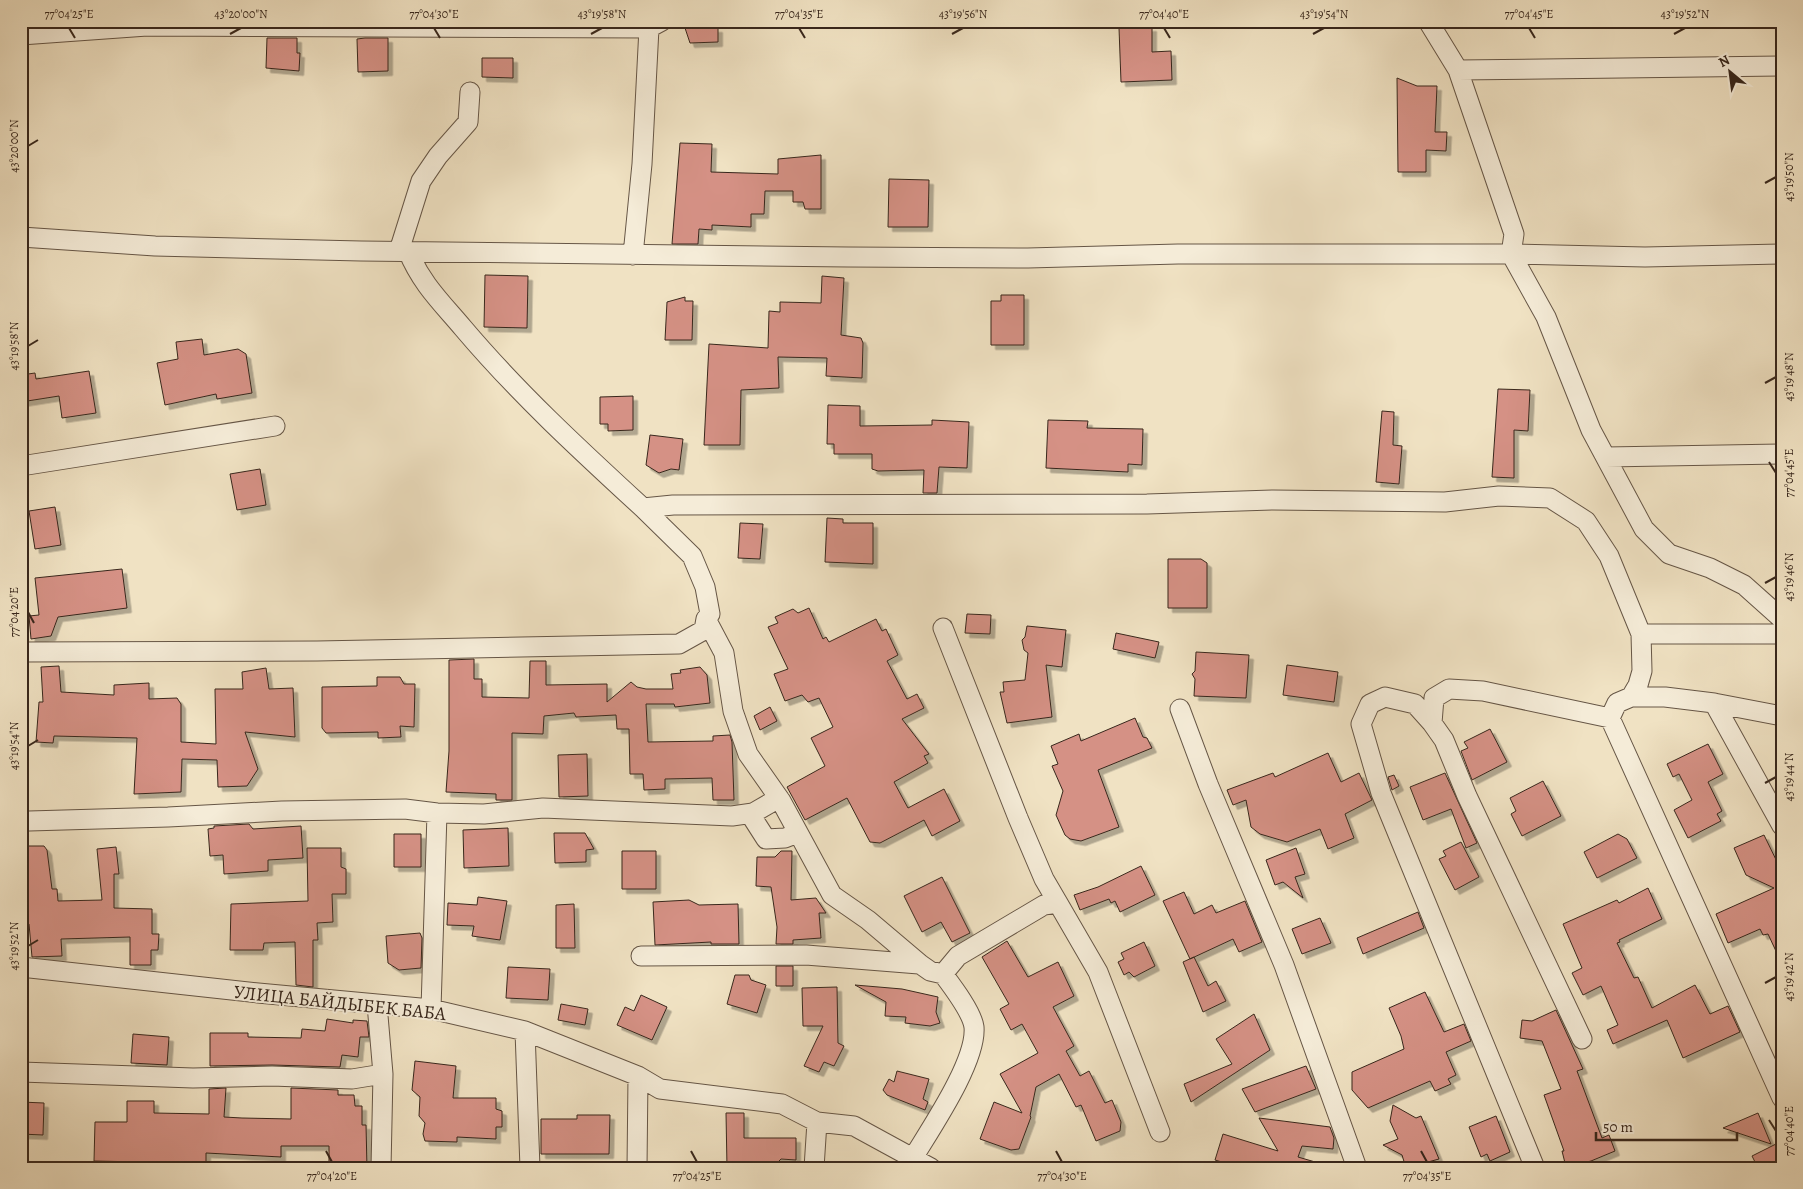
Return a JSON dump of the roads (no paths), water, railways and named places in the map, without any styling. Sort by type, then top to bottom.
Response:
[{"type":"street","points":[[1428,21],[1458,70],[1514,234],[1511,254],[1546,317],[1591,430],[1644,529],[1669,554],[1710,568],[1744,585],[1782,619]]},
{"type":"street","points":[[21,35],[147,26],[656,25],[633,255]]},
{"type":"street","points":[[1458,70],[1782,66]]},
{"type":"street","points":[[21,652],[317,651],[679,644],[704,630],[706,619],[710,614],[705,587],[692,556],[541,414],[489,358],[417,274],[404,251],[421,181],[438,156],[468,122],[470,92]]},
{"type":"street","points":[[21,237],[156,246],[633,255],[1028,258],[1178,254],[1511,254],[1645,257],[1782,254]]},
{"type":"street","points":[[21,466],[275,426]]},
{"type":"street","points":[[1606,457],[1782,454]]},
{"type":"street","points":[[643,508],[673,505],[1137,504],[1273,500],[1445,502],[1499,496],[1550,498],[1586,521],[1608,556],[1641,634],[1642,671],[1638,685],[1630,697]]},
{"type":"street","points":[[706,619],[724,653],[733,711],[748,754],[779,798],[832,895],[868,920],[920,964],[930,971],[943,974],[958,994],[974,1026],[970,1054],[913,1158]]},
{"type":"street","points":[[943,628],[1044,879],[1098,972],[1160,1132]]},
{"type":"street","points":[[1641,634],[1782,634]]},
{"type":"street","points":[[1432,723],[1434,698],[1449,689],[1483,690],[1610,718]]},
{"type":"street","points":[[1535,1168],[1381,793],[1361,724],[1370,704],[1385,697],[1415,704],[1444,740],[1467,796],[1582,1039]]},
{"type":"street","points":[[1782,716],[1714,703],[1665,697],[1630,697],[1617,703],[1610,718],[1782,1098]]},
{"type":"street","points":[[1714,703],[1782,826]]},
{"type":"street","points":[[1180,708],[1208,784],[1284,965],[1357,1168]]},
{"type":"street","points":[[28,821],[168,817],[282,811],[380,811],[405,809],[437,814],[484,814],[543,808],[732,816],[750,814],[779,798]]},
{"type":"street","points":[[431,1009],[437,814]]},
{"type":"street","points":[[750,814],[766,839],[786,838],[798,834]]},
{"type":"street","points":[[943,974],[958,956],[1044,906],[1058,903]]},
{"type":"street","points":[[641,956],[806,955],[920,964]]},
{"type":"street","name":"УЛИЦА БАЙДЫБЕК БАБА","points":[[21,967],[258,993],[431,1009],[525,1031],[638,1076],[660,1089],[782,1104],[817,1122],[854,1126],[931,1168]]},
{"type":"street","points":[[377,1004],[383,1074],[381,1168]]},
{"type":"street","points":[[525,1031],[530,1168]]},
{"type":"street","points":[[21,1072],[193,1078],[272,1076],[352,1079],[383,1074]]},
{"type":"street","points":[[638,1076],[638,1168]]},
{"type":"street","points":[[814,1168],[817,1122]]}]
